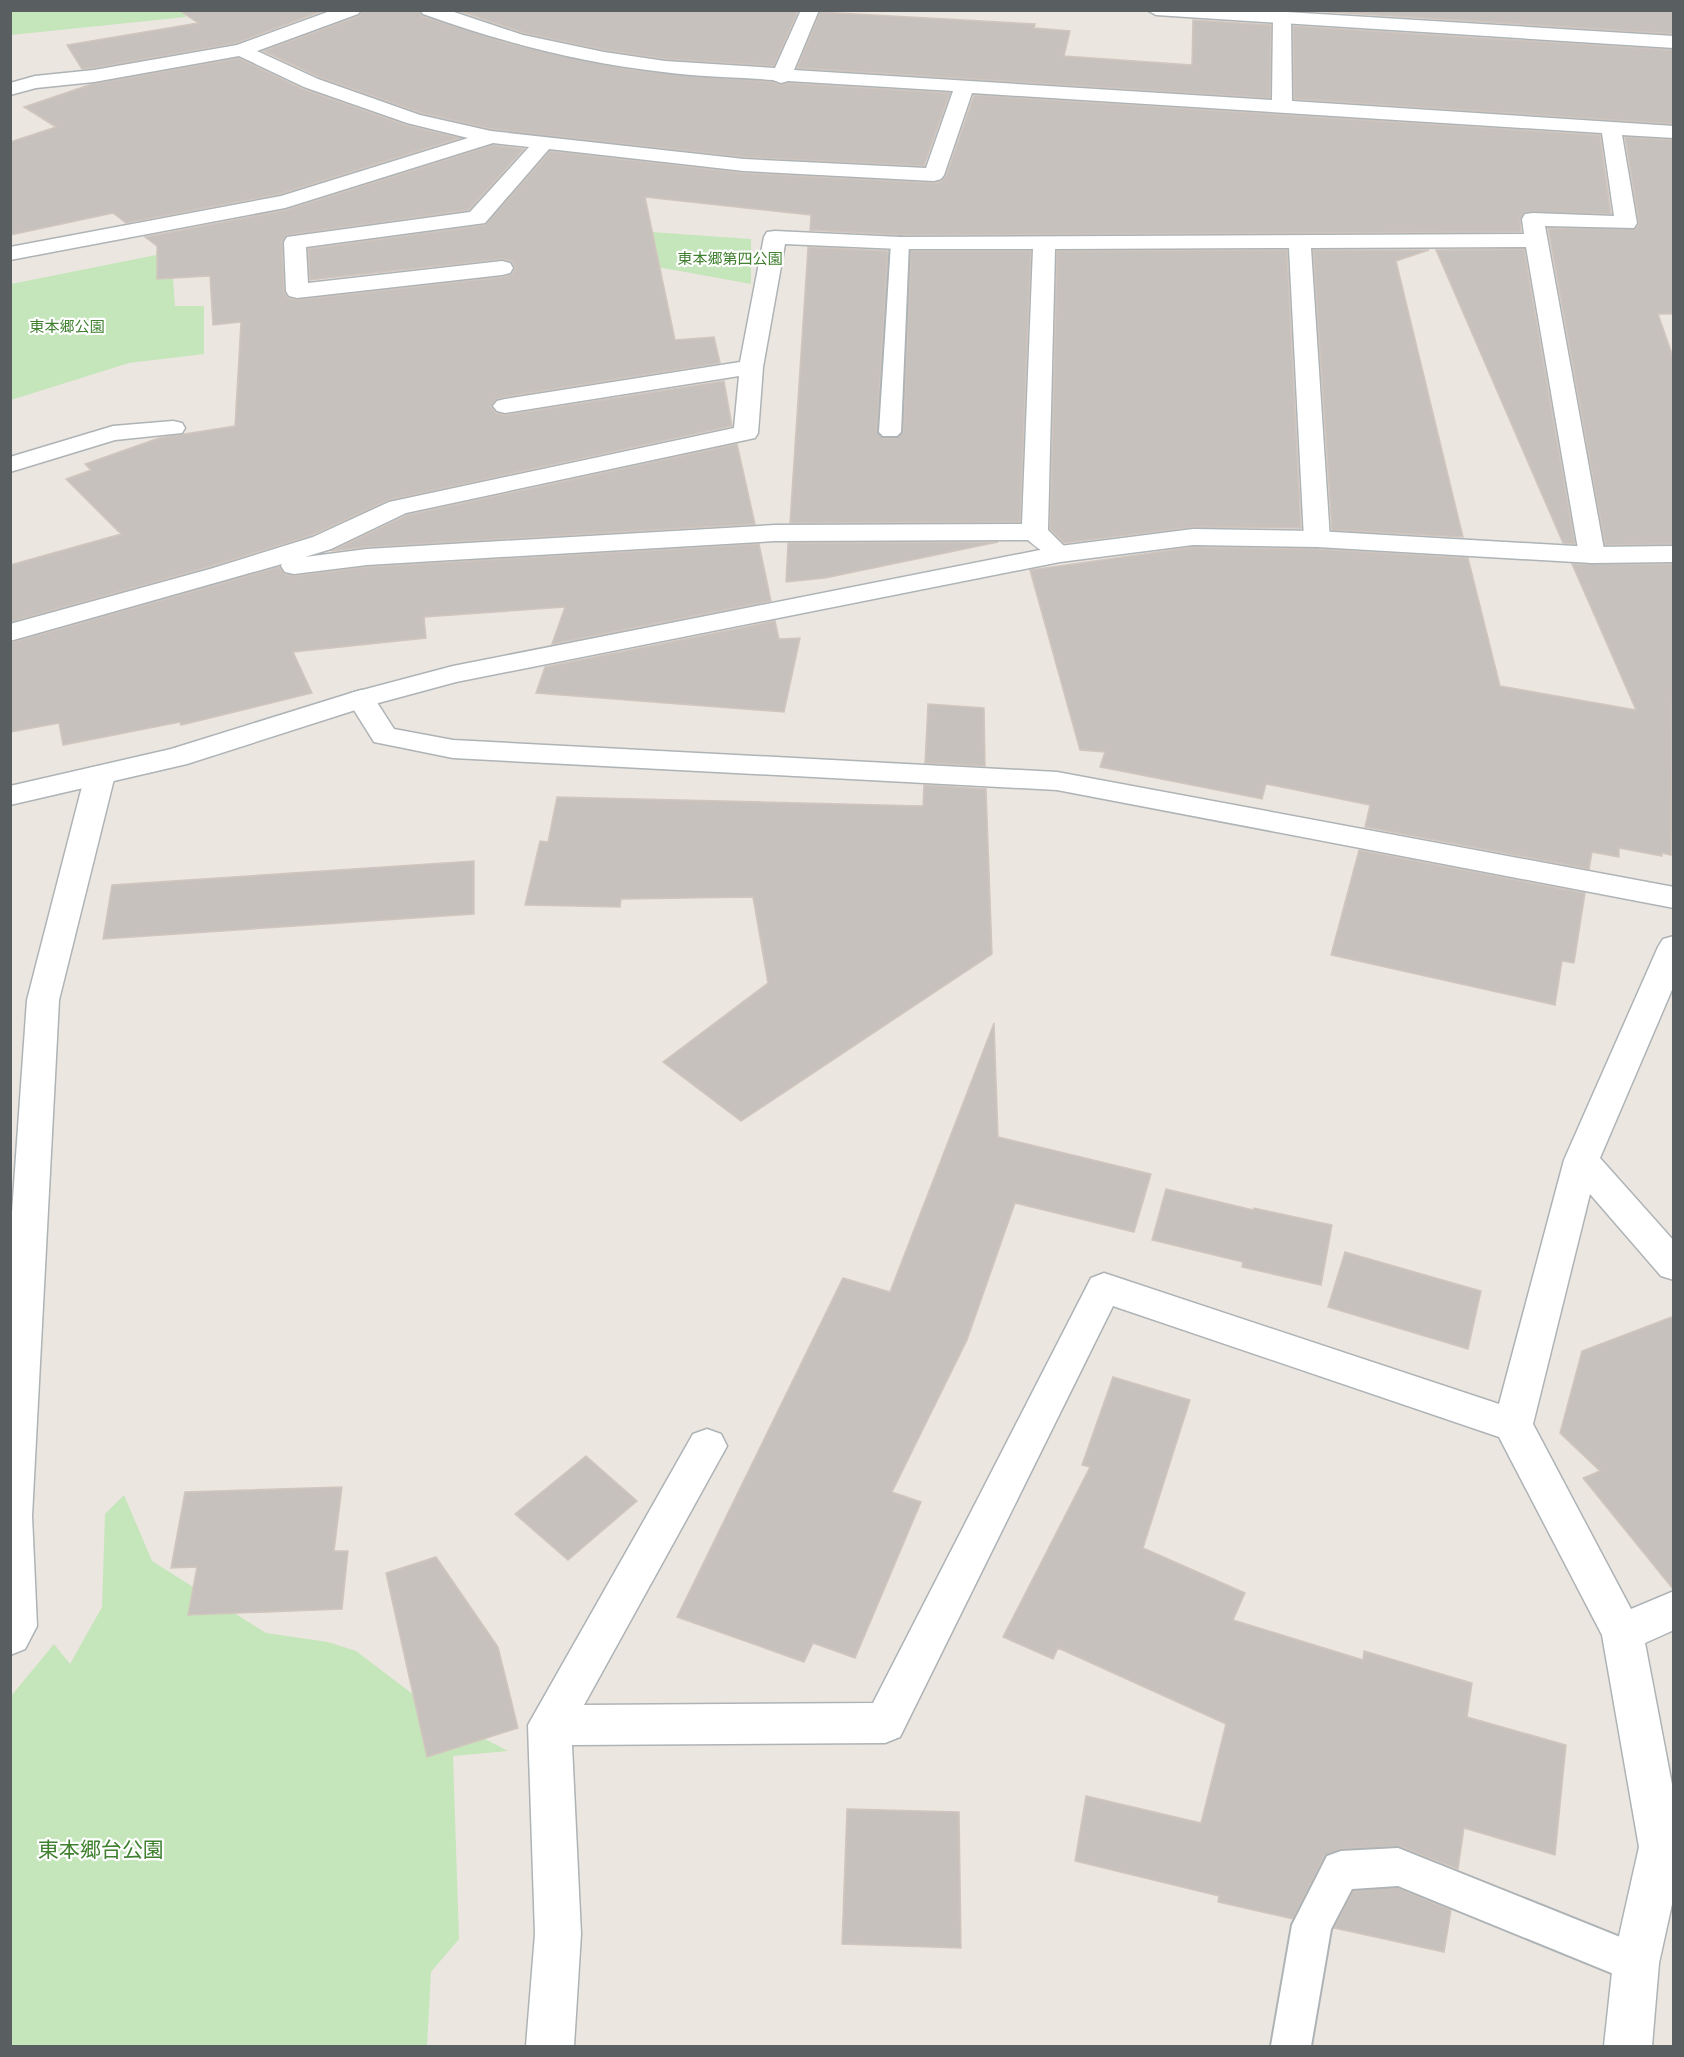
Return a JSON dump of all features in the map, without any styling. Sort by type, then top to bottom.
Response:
[{"type":"street","points":[[10,88],[35,82],[94,76],[241,50],[352,10]]},
{"type":"street","points":[[429,10],[469,25],[567,53],[665,68],[1674,132]]},
{"type":"street","points":[[781,77],[810,10]]},
{"type":"street","points":[[1156,10],[1280,14],[1674,42]]},
{"type":"street","points":[[1280,14],[1282,107]]},
{"type":"street","points":[[241,50],[311,83],[414,119],[492,137],[744,165],[934,176],[965,86]]},
{"type":"street","points":[[1592,555],[1533,219],[1626,223],[1611,127]]},
{"type":"street","points":[[10,254],[285,202],[492,137]]},
{"type":"street","points":[[501,268],[297,291],[295,242],[477,218],[544,143]]},
{"type":"street","points":[[10,633],[219,575],[322,543],[398,507],[746,433],[751,367],[775,237],[900,243],[1536,240]]},
{"type":"street","points":[[1300,242],[1317,539]]},
{"type":"street","points":[[1035,532],[1044,243]]},
{"type":"street","points":[[505,406],[751,367]]},
{"type":"street","points":[[10,465],[113,433],[173,428]]},
{"type":"street","points":[[219,575],[367,557],[775,533],[1035,532],[1060,554]]},
{"type":"street","points":[[10,795],[177,758],[361,699],[453,674],[1060,554],[1193,537],[1317,539],[1592,555],[1674,554]]},
{"type":"street","points":[[361,699],[384,736],[453,749],[1058,782],[1674,898]]},
{"type":"street","points":[[10,1636],[16,1626],[12,1516],[43,1000],[100,776]]},
{"type":"street","points":[[1628,2046],[1636,1963],[1667,1856],[1622,1633],[1513,1425],[1581,1160],[1674,946]]},
{"type":"street","points":[[1581,1160],[1674,1266]]},
{"type":"street","points":[[550,1725],[885,1723],[1104,1288],[1513,1425]]},
{"type":"street","points":[[550,2046],[558,1934],[550,1725],[707,1446]]},
{"type":"street","points":[[1622,1633],[1674,1610]]},
{"type":"lane","points":[[890,432],[900,243]]},
{"type":"lane","points":[[1291,2046],[1312,1925],[1341,1869],[1398,1867],[1636,1963]]},
{"type":"green space","points":[[183,10],[186,17],[11,35],[10,11]]},
{"type":"green space","name":"東本郷第四公園","points":[[579,227],[751,239],[751,284],[652,266]]},
{"type":"green space","name":"東本郷公園","points":[[171,252],[175,306],[204,306],[204,354],[129,363],[11,400],[11,284]]},
{"type":"green space","name":"東本郷台公園","points":[[124,1495],[152,1561],[266,1633],[328,1642],[356,1651],[443,1717],[508,1751],[453,1756],[459,1939],[431,1972],[427,2046],[11,2046],[11,1696],[54,1644],[70,1664],[102,1607],[105,1514]]},
{"type":"building","points":[[179,10],[325,10],[236,43],[94,68],[82,69],[67,45],[198,23]]},
{"type":"building","points":[[363,10],[418,10],[422,16],[511,44],[632,70],[773,82],[780,85],[788,83],[950,93],[924,166],[744,157],[491,129],[421,113],[319,77],[263,51],[359,16]]},
{"type":"building","points":[[457,10],[798,11],[774,66],[665,59],[604,50],[524,33]]},
{"type":"building","points":[[1298,10],[1674,10],[1674,34]]},
{"type":"building","points":[[820,12],[1035,24],[1034,28],[1070,31],[1064,56],[1192,65],[1193,20],[1271,25],[1270,98],[797,68]]},
{"type":"building","points":[[1293,26],[1674,50],[1674,124],[1294,99]]},
{"type":"building","points":[[239,58],[303,89],[406,125],[460,138],[280,194],[126,223],[113,213],[10,235],[10,142],[56,127],[24,107],[92,84]]},
{"type":"building","points":[[974,95],[1600,135],[1611,214],[1525,212],[1520,219],[1521,232],[900,235],[810,230],[811,215],[645,197],[675,340],[714,337],[720,363],[504,397],[495,400],[491,407],[496,413],[505,415],[724,381],[732,426],[389,500],[312,535],[209,567],[10,622],[10,565],[121,534],[66,479],[91,470],[85,464],[159,438],[235,426],[241,322],[213,325],[210,276],[157,279],[157,246],[145,237],[286,210],[493,145],[524,149],[469,210],[287,235],[282,242],[284,291],[288,298],[296,300],[503,277],[512,274],[515,267],[511,261],[502,259],[310,280],[308,249],[485,225],[550,151],[744,173],[935,183],[942,181],[946,176]]},
{"type":"building","points":[[1625,137],[1674,140],[1674,314],[1658,314],[1674,360],[1674,544],[1605,545],[1548,228],[1636,229],[1639,223]]},
{"type":"building","points":[[808,247],[888,251],[877,432],[883,438],[897,438],[903,432],[911,251],[1031,251],[1020,522],[790,523]]},
{"type":"building","points":[[1524,249],[1575,544],[1563,543],[1436,250]]},
{"type":"building","points":[[1287,250],[1301,528],[1193,527],[1064,543],[1050,529],[1057,251]]},
{"type":"building","points":[[1313,250],[1429,250],[1396,261],[1463,537],[1332,530]]},
{"type":"building","points":[[737,444],[755,524],[331,551],[407,515]]},
{"type":"building","points":[[998,542],[825,578],[786,582],[788,543]]},
{"type":"building","points":[[759,544],[771,601],[552,644],[565,607],[424,617],[426,638],[293,652],[312,693],[181,725],[180,722],[63,745],[59,723],[10,732],[10,643],[279,567],[285,574],[294,576],[367,567]]},
{"type":"building","points":[[1193,547],[1317,549],[1468,558],[1500,686],[1636,710],[1572,564],[1674,564],[1671,855],[1662,853],[1662,856],[1619,848],[1619,857],[1592,852],[1589,869],[1365,827],[1370,805],[1266,784],[1262,799],[1100,767],[1105,752],[1080,750],[1030,570]]},
{"type":"building","points":[[775,621],[779,639],[800,638],[784,712],[536,693],[545,667]]},
{"type":"building","points":[[928,704],[984,708],[985,766],[925,763]]},
{"type":"building","points":[[924,785],[986,789],[992,954],[741,1121],[663,1062],[768,983],[753,897],[621,899],[620,907],[525,905],[540,841],[548,842],[557,797],[923,806]]},
{"type":"building","points":[[1359,850],[1585,893],[1574,963],[1562,961],[1555,1005],[1331,955]]},
{"type":"building","points":[[474,861],[474,914],[103,939],[112,885]]},
{"type":"building","points":[[994,1023],[998,1137],[1151,1174],[1134,1232],[1015,1203],[967,1340],[892,1492],[921,1502],[855,1658],[813,1643],[804,1662],[677,1617],[843,1278],[890,1292]]},
{"type":"building","points":[[1166,1189],[1253,1210],[1254,1208],[1332,1225],[1321,1285],[1242,1267],[1243,1262],[1152,1240]]},
{"type":"building","points":[[1345,1252],[1481,1291],[1468,1349],[1328,1307]]},
{"type":"building","points":[[1674,1316],[1673,1589],[1583,1478],[1600,1471],[1560,1433],[1582,1351]]},
{"type":"building","points":[[1113,1377],[1190,1400],[1143,1548],[1245,1593],[1233,1620],[1363,1660],[1364,1651],[1472,1683],[1467,1717],[1566,1745],[1555,1855],[1464,1828],[1458,1869],[1399,1846],[1340,1849],[1325,1855],[1293,1919],[1218,1902],[1219,1896],[1075,1861],[1086,1796],[1201,1823],[1226,1724],[1058,1648],[1053,1659],[1003,1637],[1090,1467],[1082,1465]]},
{"type":"building","points":[[586,1456],[637,1501],[568,1560],[515,1514]]},
{"type":"building","points":[[342,1487],[334,1551],[348,1551],[342,1609],[188,1615],[197,1567],[171,1568],[185,1492]]},
{"type":"building","points":[[436,1557],[498,1647],[518,1728],[427,1757],[386,1573]]},
{"type":"building","points":[[847,1809],[959,1812],[961,1948],[842,1944]]},
{"type":"building","points":[[1398,1888],[1451,1910],[1444,1952],[1334,1928],[1353,1891]]}]
